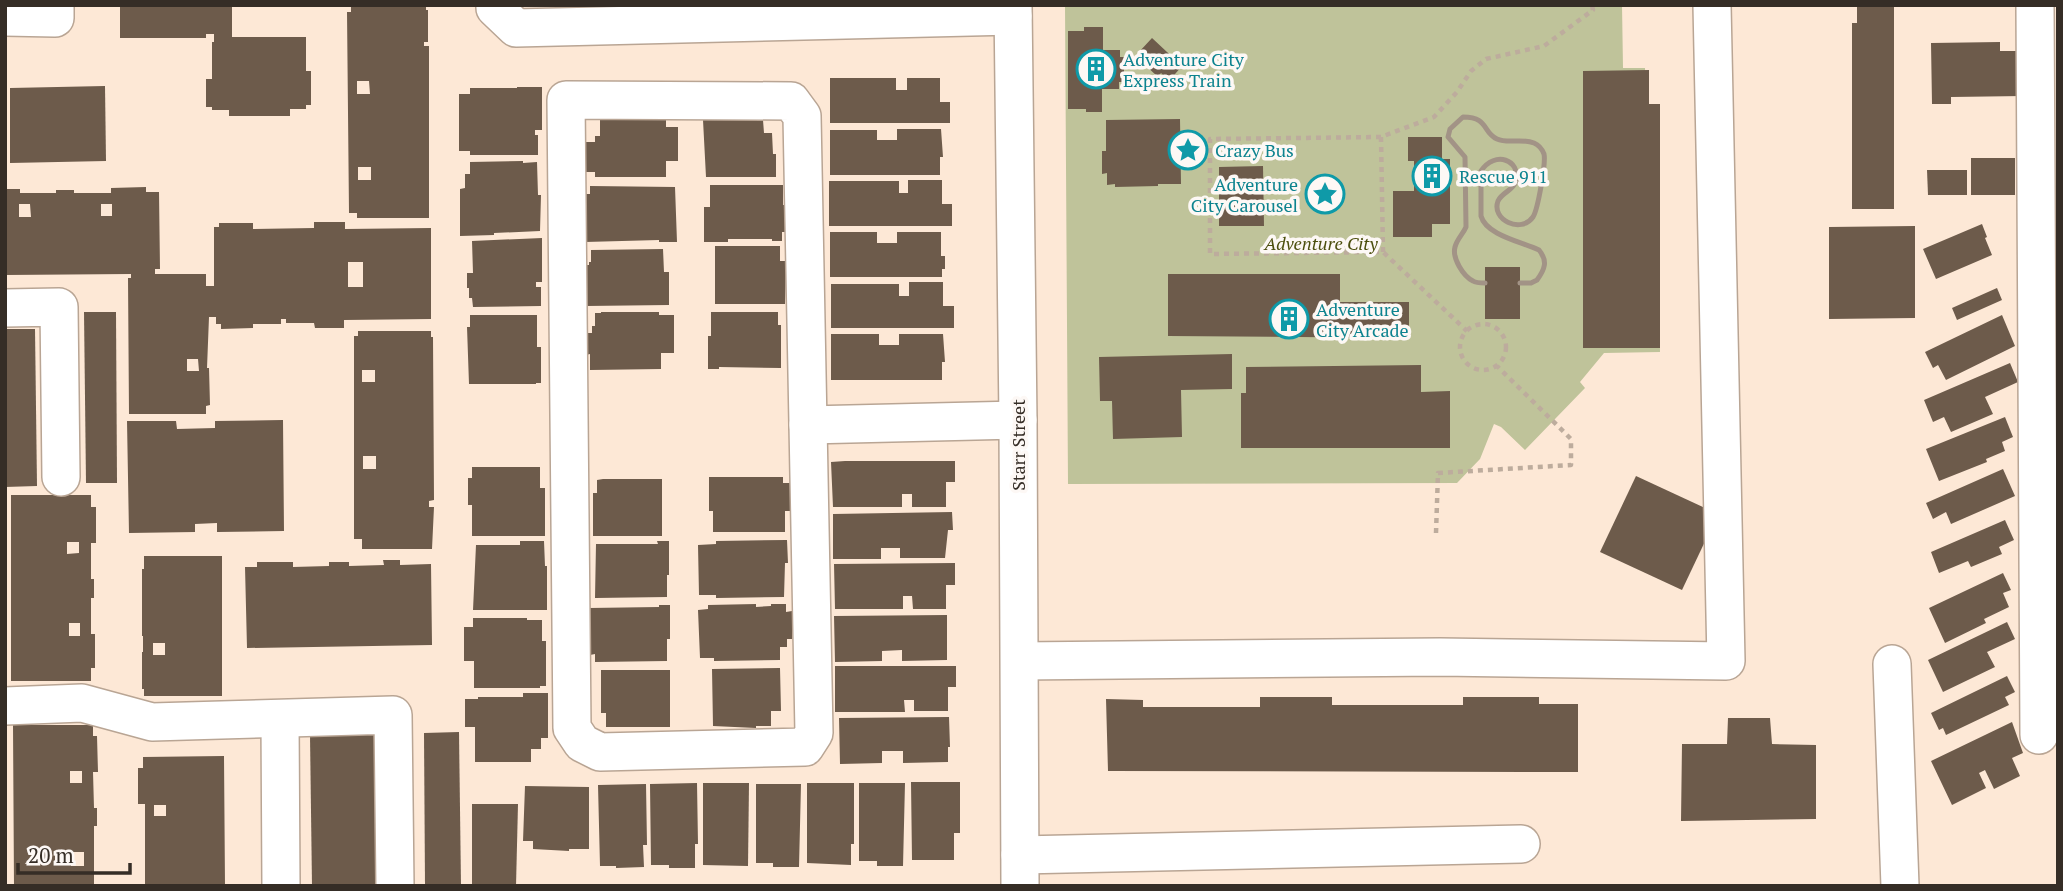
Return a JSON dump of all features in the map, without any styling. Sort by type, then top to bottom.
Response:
[{"type":"street","points":[[5,17],[55,18],[55,5]]},
{"type":"street","points":[[495,5],[516,28],[1013,11]]},
{"type":"street","points":[[1020,661],[1440,657],[1726,661],[1712,5]]},
{"type":"street","points":[[2035,5],[2039,736]]},
{"type":"street","name":"Starr Street","points":[[1013,11],[1020,870]]},
{"type":"street","points":[[566,100],[791,100],[802,116],[808,425],[814,733],[805,747],[600,752],[582,743],[572,728],[566,100]]},
{"type":"street","points":[[5,308],[59,307],[61,477]]},
{"type":"street","points":[[808,425],[1018,420]]},
{"type":"street","points":[[1892,664],[1900,886]]},
{"type":"street","points":[[5,706],[82,703],[152,722],[393,715],[395,886]]},
{"type":"street","points":[[280,719],[281,886]]},
{"type":"street","points":[[1020,870],[1521,844]]},
{"type":"path","points":[[1466,331],[1383,252],[1210,254],[1210,139],[1381,137],[1434,117],[1457,92],[1471,71],[1486,58],[1544,46],[1593,10],[1592,5]]},
{"type":"path","points":[[1381,137],[1383,252]]},
{"type":"path","points":[[1486,325],[1500,332],[1506,346],[1505,354],[1497,366],[1479,370],[1471,368],[1463,360],[1460,344],[1466,331],[1486,325]]},
{"type":"path","points":[[1436,533],[1438,473],[1571,465],[1571,439],[1497,366]]},
{"type":"green space","name":"Adventure City","points":[[1065,5],[1622,5],[1623,68],[1645,68],[1646,113],[1657,113],[1660,352],[1604,353],[1580,382],[1585,388],[1525,450],[1501,427],[1494,424],[1480,459],[1457,483],[1068,484]]},
{"type":"building","points":[[120,5],[232,5],[232,37],[306,37],[306,71],[311,71],[311,105],[306,105],[306,109],[290,109],[290,116],[229,116],[229,110],[212,110],[212,107],[206,107],[206,79],[212,79],[214,34],[206,34],[206,38],[120,38]]},
{"type":"building","points":[[351,5],[426,5],[428,10],[428,42],[424,42],[424,46],[429,46],[429,218],[357,218],[357,213],[349,213],[347,12],[351,12]],"holes":[[[357,81],[369,81],[370,94],[357,94]],[[358,167],[371,167],[371,180],[358,180]]]},
{"type":"building","points":[[1857,5],[1894,5],[1894,209],[1852,209],[1852,23],[1857,23]]},
{"type":"building","name":"Adventure City Express Train","points":[[1084,27],[1103,27],[1103,50],[1120,50],[1120,57],[1124,57],[1124,82],[1119,82],[1119,89],[1102,89],[1102,112],[1068,109],[1068,31],[1084,31]]},
{"type":"building","points":[[1152,38],[1182,66],[1169,81],[1161,73],[1158,77],[1143,63],[1146,60],[1139,52]]},
{"type":"building","points":[[2000,42],[2000,51],[2023,51],[2023,96],[1951,97],[1951,104],[1932,104],[1931,43]]},
{"type":"building","points":[[1649,70],[1649,104],[1660,104],[1660,348],[1583,348],[1583,71]]},
{"type":"building","points":[[830,78],[896,78],[896,90],[907,90],[907,78],[940,78],[940,102],[950,102],[950,123],[830,123]]},
{"type":"building","points":[[105,86],[106,161],[10,163],[10,88]]},
{"type":"building","points":[[542,87],[542,130],[535,130],[535,135],[538,135],[538,155],[470,155],[470,151],[459,151],[459,94],[470,94],[470,88]]},
{"type":"building","points":[[1180,119],[1181,184],[1115,187],[1115,184],[1107,185],[1107,173],[1102,174],[1102,151],[1106,151],[1106,120]]},
{"type":"building","points":[[600,120],[666,120],[666,127],[678,127],[678,161],[666,161],[666,177],[595,177],[595,172],[584,172],[584,142],[595,142],[595,136],[600,136]]},
{"type":"building","points":[[703,120],[763,120],[764,133],[772,133],[776,177],[706,177]]},
{"type":"building","points":[[897,129],[941,129],[943,157],[940,157],[940,175],[830,175],[830,130],[877,130],[877,140],[897,140]]},
{"type":"building","name":"Rescue 911","points":[[1408,137],[1442,137],[1442,159],[1450,159],[1450,224],[1432,224],[1432,237],[1393,237],[1393,191],[1414,191],[1414,161],[1408,161]]},
{"type":"building","points":[[1971,158],[2015,158],[2015,195],[1971,195]]},
{"type":"building","points":[[470,162],[537,162],[538,195],[541,195],[540,231],[460,236],[460,189],[465,188],[465,174],[470,174]]},
{"type":"building","points":[[1263,166],[1264,226],[1219,226],[1219,167]]},
{"type":"building","points":[[1927,170],[1967,170],[1967,195],[1928,195]]},
{"type":"building","points":[[908,180],[942,180],[942,204],[952,204],[952,226],[829,226],[829,181],[899,181],[899,193],[908,193]]},
{"type":"building","points":[[710,185],[783,185],[783,205],[787,205],[787,232],[782,232],[782,241],[728,239],[728,242],[704,242],[704,207],[710,207]]},
{"type":"building","points":[[590,186],[675,187],[677,242],[585,242],[585,194],[590,194]]},
{"type":"building","points":[[146,187],[146,192],[159,192],[160,269],[155,269],[155,274],[206,274],[206,286],[214,286],[214,227],[219,227],[219,223],[253,223],[253,229],[314,228],[314,222],[345,222],[345,229],[431,228],[431,319],[344,320],[344,328],[315,328],[314,323],[286,323],[286,319],[281,319],[281,324],[253,324],[253,328],[221,329],[221,324],[216,324],[216,317],[209,317],[207,368],[210,405],[206,406],[206,414],[129,414],[128,278],[131,278],[131,274],[5,275],[5,189],[20,189],[20,193],[74,190],[74,193],[111,193],[111,188]],"holes":[[[19,204],[30,204],[31,217],[19,217]],[[101,204],[112,204],[112,216],[101,216]],[[348,262],[363,262],[363,287],[348,287]],[[187,359],[198,359],[199,371],[187,371]]]},
{"type":"building","points":[[1982,224],[1992,255],[1936,279],[1923,249]]},
{"type":"building","points":[[1915,226],[1915,318],[1829,319],[1829,227]]},
{"type":"building","points":[[830,232],[877,232],[877,243],[897,243],[897,232],[941,232],[941,256],[945,256],[945,269],[942,269],[942,277],[830,277]]},
{"type":"building","points":[[542,238],[542,282],[536,282],[536,287],[541,287],[541,306],[473,307],[467,288],[467,273],[473,273],[472,241]]},
{"type":"building","points":[[715,246],[780,246],[780,261],[785,261],[786,270],[785,304],[715,304]]},
{"type":"building","points":[[663,249],[664,272],[669,272],[669,305],[586,306],[585,265],[591,262],[591,250]]},
{"type":"building","points":[[1485,267],[1520,267],[1520,319],[1485,319]]},
{"type":"building","name":"Adventure City Arcade","points":[[1168,274],[1340,274],[1340,302],[1409,302],[1409,338],[1168,336]]},
{"type":"building","points":[[909,282],[943,282],[943,306],[954,306],[954,328],[831,328],[831,284],[899,284],[899,296],[909,296]]},
{"type":"building","points":[[1997,288],[2002,300],[1957,320],[1952,308]]},
{"type":"building","points":[[84,312],[116,312],[117,483],[86,483]]},
{"type":"building","points":[[659,312],[659,315],[674,315],[674,353],[661,353],[661,369],[590,370],[590,354],[586,355],[586,333],[592,333],[595,313]]},
{"type":"building","points":[[711,312],[778,312],[778,325],[781,325],[781,368],[708,369]]},
{"type":"building","points":[[470,315],[537,315],[537,347],[541,347],[541,383],[469,384],[467,327],[470,327]]},
{"type":"building","points":[[2002,315],[2015,346],[1946,380],[1938,365],[1933,368],[1925,352]]},
{"type":"building","points":[[5,329],[35,329],[37,486],[5,487]]},
{"type":"building","points":[[358,331],[431,331],[434,500],[429,501],[429,507],[434,507],[432,549],[362,549],[362,539],[354,539],[354,336],[358,336]],"holes":[[[362,370],[375,370],[375,382],[362,382]],[[363,456],[376,456],[376,469],[363,469]]]},
{"type":"building","points":[[831,334],[879,334],[879,345],[899,345],[899,334],[943,334],[945,362],[942,362],[942,380],[831,380]]},
{"type":"building","points":[[1232,354],[1232,389],[1181,390],[1182,437],[1113,439],[1112,401],[1100,401],[1099,357]]},
{"type":"building","points":[[2010,363],[2018,382],[1985,397],[1993,414],[1951,432],[1944,417],[1933,422],[1924,400]]},
{"type":"building","points":[[1421,365],[1421,392],[1450,391],[1450,448],[1241,448],[1241,393],[1246,393],[1246,367]]},
{"type":"building","points":[[2005,417],[2013,437],[2002,442],[2005,451],[1986,459],[1987,462],[1939,481],[1926,449]]},
{"type":"building","points":[[283,420],[284,531],[217,532],[217,523],[195,524],[195,532],[129,533],[127,421],[176,421],[177,429],[215,428],[215,421]]},
{"type":"building","points":[[955,461],[955,482],[946,482],[946,507],[912,507],[912,494],[902,494],[902,507],[833,507],[831,462]]},
{"type":"building","points":[[472,467],[540,467],[540,488],[545,488],[545,536],[472,536],[472,505],[468,505],[468,478],[472,478]]},
{"type":"building","points":[[2003,469],[2015,496],[1951,524],[1946,512],[1933,519],[1926,503]]},
{"type":"building","points":[[1636,476],[1718,514],[1682,590],[1600,552]]},
{"type":"building","points":[[709,477],[783,477],[783,483],[790,483],[790,511],[785,511],[785,532],[713,532],[713,511],[709,511]]},
{"type":"building","points":[[662,479],[662,536],[593,536],[593,493],[597,493],[597,480]]},
{"type":"building","points":[[11,495],[91,495],[91,507],[96,507],[96,543],[91,543],[94,598],[91,598],[91,634],[95,634],[95,668],[91,668],[91,681],[11,681]],"holes":[[[67,542],[79,542],[79,553],[67,554]],[[69,623],[80,623],[80,636],[69,636]]]},
{"type":"building","points":[[952,512],[953,530],[948,530],[945,558],[900,558],[900,548],[881,548],[881,559],[833,559],[833,514]]},
{"type":"building","points":[[2005,520],[2014,540],[1999,547],[2002,554],[1971,567],[1968,561],[1939,573],[1931,552]]},
{"type":"building","points":[[787,540],[788,563],[785,563],[784,597],[716,598],[716,595],[699,595],[698,545],[716,544],[716,541]]},
{"type":"building","points":[[520,541],[544,541],[547,610],[473,610],[476,545],[520,545]]},
{"type":"building","points":[[657,541],[669,541],[667,597],[595,598],[596,544],[658,544]]},
{"type":"building","points":[[144,556],[222,556],[222,696],[144,696]],"holes":[[[153,643],[165,643],[165,655],[153,655]]]},
{"type":"building","points":[[383,560],[400,560],[400,565],[431,564],[432,645],[247,648],[245,567],[257,567],[257,562],[293,562],[293,567],[329,566],[329,562],[349,562],[349,566],[384,565]]},
{"type":"building","points":[[955,563],[955,585],[946,585],[946,609],[913,609],[912,596],[903,596],[903,609],[835,609],[834,564]]},
{"type":"building","points":[[2003,573],[2011,590],[2003,593],[2009,607],[1984,619],[1986,623],[1945,643],[1929,608]]},
{"type":"building","points":[[756,604],[756,607],[786,604],[786,612],[792,611],[792,639],[787,639],[787,647],[780,647],[780,660],[714,661],[714,658],[700,658],[698,610],[708,609],[708,605]]},
{"type":"building","points":[[670,605],[667,661],[595,662],[595,654],[590,655],[589,608]]},
{"type":"building","points":[[947,615],[947,660],[902,661],[902,650],[882,651],[882,661],[835,662],[834,616]]},
{"type":"building","points":[[473,618],[542,620],[542,641],[546,641],[546,686],[474,688],[474,661],[464,661],[464,627],[473,627]]},
{"type":"building","points":[[2007,622],[2015,639],[1987,652],[1995,667],[1943,692],[1928,660]]},
{"type":"building","points":[[835,666],[956,666],[956,687],[948,687],[948,711],[914,711],[914,700],[904,700],[905,712],[835,712]]},
{"type":"building","points":[[780,668],[781,711],[771,711],[771,726],[713,726],[712,669]]},
{"type":"building","points":[[601,670],[670,670],[670,727],[606,727],[606,713],[601,713]]},
{"type":"building","points":[[2007,676],[2015,692],[2005,697],[2009,705],[1946,735],[1943,728],[1939,730],[1931,713]]},
{"type":"building","points":[[523,693],[548,693],[548,738],[541,738],[541,749],[531,749],[531,762],[475,762],[475,727],[465,727],[465,699],[523,697]]},
{"type":"building","points":[[1260,697],[1332,697],[1332,705],[1463,705],[1463,697],[1539,697],[1539,704],[1578,704],[1578,772],[1108,771],[1106,699],[1143,700],[1143,707],[1260,707]]},
{"type":"building","points":[[949,717],[948,762],[903,763],[903,751],[882,751],[882,763],[840,764],[839,718]]},
{"type":"building","points":[[1728,718],[1770,718],[1772,744],[1816,745],[1816,819],[1681,821],[1682,744],[1727,744]]},
{"type":"building","points":[[2012,722],[2023,753],[2012,758],[2020,776],[1994,789],[1985,770],[1979,773],[1986,788],[1952,805],[1931,761]]},
{"type":"building","points":[[13,725],[93,725],[93,736],[97,736],[98,772],[93,772],[94,808],[97,808],[97,826],[94,826],[94,886],[14,886]],"holes":[[[70,771],[82,771],[82,783],[70,783]],[[71,852],[84,852],[84,866],[71,866]]]},
{"type":"building","points":[[459,732],[461,886],[425,886],[424,733]]},
{"type":"building","points":[[377,734],[379,886],[312,886],[310,735]]},
{"type":"building","points":[[224,756],[225,886],[145,886],[145,804],[138,804],[138,768],[143,768],[143,757]],"holes":[[[154,805],[166,805],[166,816],[154,816]]]},
{"type":"building","points":[[911,782],[960,782],[960,833],[954,833],[954,860],[912,860]]},
{"type":"building","points":[[697,783],[698,844],[695,844],[695,868],[651,865],[650,784]]},
{"type":"building","points":[[703,783],[749,783],[748,866],[703,865]]},
{"type":"building","points":[[807,783],[854,783],[854,844],[851,844],[851,865],[807,863]]},
{"type":"building","points":[[859,783],[905,783],[903,866],[877,866],[877,861],[859,861]]},
{"type":"building","points":[[646,784],[647,845],[643,845],[644,867],[600,866],[598,785]]},
{"type":"building","points":[[756,784],[801,784],[799,867],[773,867],[773,863],[756,863]]},
{"type":"building","points":[[525,786],[589,787],[589,849],[533,849],[533,841],[523,841]]},
{"type":"building","points":[[472,804],[518,804],[516,886],[472,884]]},
{"type":"railway","points":[[1485,283],[1469,279],[1455,256],[1456,244],[1466,227],[1465,157],[1448,137],[1450,129],[1463,117],[1477,119],[1497,139],[1534,143],[1544,154],[1543,176],[1535,212],[1528,222],[1521,224],[1503,219],[1497,208],[1500,198],[1515,184],[1515,168],[1511,163],[1500,159],[1481,171],[1481,216],[1484,223],[1497,233],[1539,250],[1544,258],[1544,269],[1537,280],[1520,283]]},
{"type":"place","name":"Adventure City Express Train","points":[[1096,69]]},
{"type":"place","name":"Crazy Bus","points":[[1188,150]]},
{"type":"place","name":"Rescue 911","points":[[1432,176]]},
{"type":"place","name":"Adventure City Carousel","points":[[1325,194]]},
{"type":"place","name":"Adventure City Arcade","points":[[1289,319]]}]
